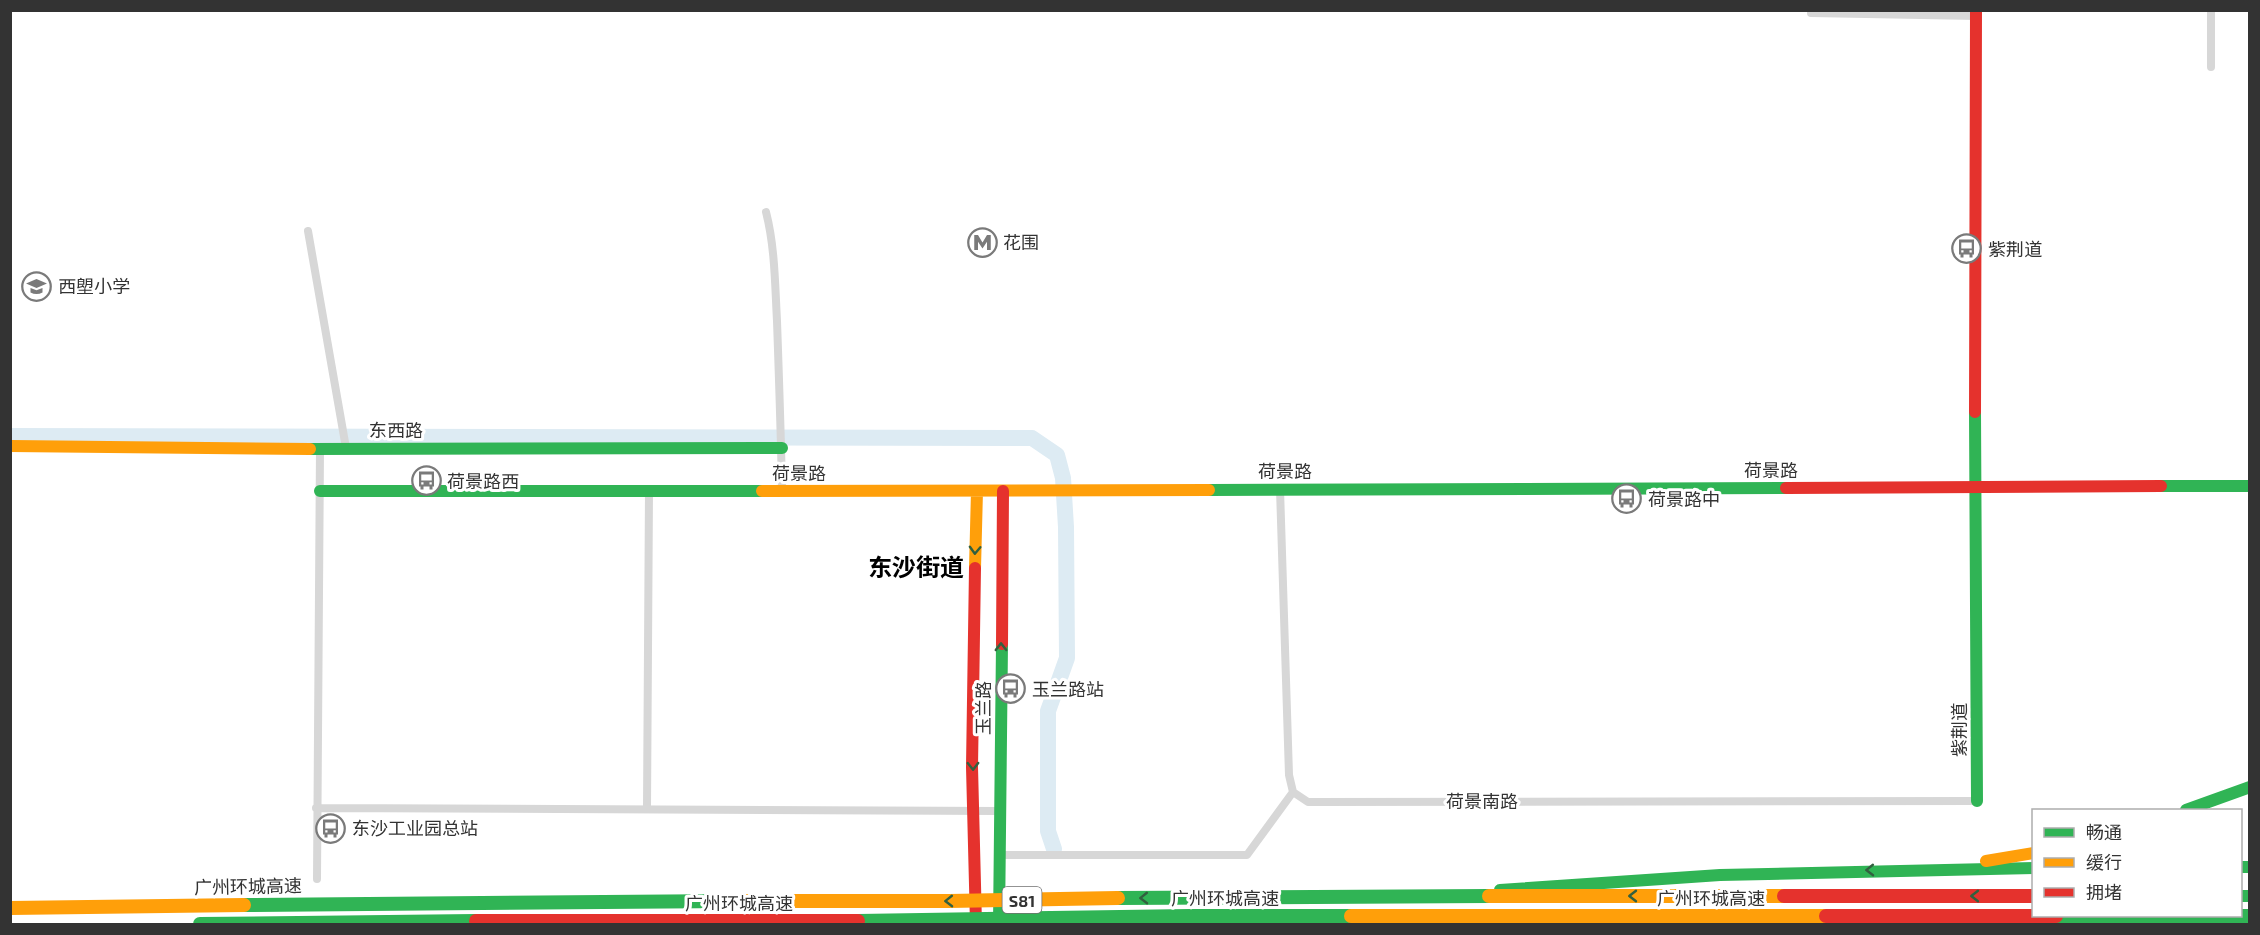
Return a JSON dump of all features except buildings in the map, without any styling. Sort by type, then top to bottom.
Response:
[{"type":"main road","name":"紫荆道","points":[[1976,13],[1977,801]]},
{"type":"main road","name":"东西路","points":[[10,446],[782,447]]},
{"type":"main road","name":"荷景路","points":[[320,491],[1975,489],[2250,486]]},
{"type":"main road","name":"玉兰路","points":[[976,924],[973,626],[977,491]]},
{"type":"main road","name":"玉兰路","points":[[999,924],[1003,491]]},
{"type":"main road","points":[[2189,809],[2250,787]]},
{"type":"main road","points":[[1898,870],[1961,865],[2032,853]]},
{"type":"main road","points":[[1221,896],[1410,894],[1720,875],[2032,868]]},
{"type":"main road","name":"广州环城高速","points":[[10,908],[542,901],[950,901],[1221,896],[2032,896]]},
{"type":"main road","name":"广州环城高速","points":[[200,924],[479,921],[957,921],[1130,917],[2032,916]]},
{"type":"main road","points":[[1130,917],[1262,924]]},
{"type":"street","points":[[1811,10],[1811,13],[1976,13]]},
{"type":"street","points":[[2211,10],[2211,67]]},
{"type":"street","points":[[766,212],[772,248],[782,425],[782,491]]},
{"type":"street","points":[[309,231],[346,448]]},
{"type":"street","points":[[317,879],[320,448]]},
{"type":"street","points":[[1000,855],[1247,855],[1293,792],[1289,775],[1280,489]]},
{"type":"street","points":[[648,808],[649,490]]},
{"type":"street","name":"荷景南路","points":[[1293,792],[1308,802],[1977,801]]},
{"type":"street","points":[[316,808],[1000,811]]},
{"type":"waterway","points":[[10,436],[1032,438],[1057,455],[1063,478],[1066,527],[1067,658],[1048,711],[1048,831],[1054,849]]},
{"type":"traffic: fast","points":[[1975,412],[1977,801]]},
{"type":"traffic: fast","points":[[310,449],[782,448]]},
{"type":"traffic: fast","points":[[2161,486],[2250,486]]},
{"type":"traffic: fast","points":[[1209,490],[1786,488]]},
{"type":"traffic: fast","points":[[320,491],[762,491]]},
{"type":"traffic: fast","points":[[999,924],[1002,644]]},
{"type":"traffic: fast","points":[[2189,809],[2250,787]]},
{"type":"traffic: fast","points":[[2242,867],[2250,867]]},
{"type":"traffic: fast","points":[[1500,890],[1720,875],[2032,868]]},
{"type":"traffic: fast","points":[[1118,898],[1489,896]]},
{"type":"traffic: fast","points":[[2242,896],[2250,896]]},
{"type":"traffic: fast","points":[[244,905],[731,901]]},
{"type":"traffic: fast","points":[[858,921],[1351,916]]},
{"type":"traffic: fast","points":[[2242,916],[2250,916]]},
{"type":"traffic: fast","points":[[200,924],[476,921]]},
{"type":"traffic: slow","points":[[10,446],[310,449]]},
{"type":"traffic: slow","points":[[762,491],[1209,490]]},
{"type":"traffic: slow","points":[[975,568],[977,491]]},
{"type":"traffic: slow","points":[[1986,861],[2032,853]]},
{"type":"traffic: slow","points":[[1489,896],[1784,896]]},
{"type":"traffic: slow","points":[[731,901],[1118,898]]},
{"type":"traffic: slow","points":[[10,908],[244,905]]},
{"type":"traffic: slow","points":[[1351,916],[1826,916]]},
{"type":"traffic: jam","points":[[1975,412],[1976,10]]},
{"type":"traffic: jam","points":[[1786,488],[2161,486]]},
{"type":"traffic: jam","points":[[1002,644],[1003,491]]},
{"type":"traffic: jam","points":[[975,568],[972,767],[976,924]]},
{"type":"traffic: jam","points":[[1784,896],[2032,896]]},
{"type":"traffic: jam","points":[[1826,916],[2032,916]]},
{"type":"traffic: jam","points":[[476,921],[858,921]]},
{"type":"traffic: jam","points":[[1225,922],[1262,924]]},
{"type":"place","name":"花围","points":[[982,242]]},
{"type":"place","name":"紫荆道","points":[[1967,249]]},
{"type":"place","name":"西塱小学","points":[[37,286]]},
{"type":"place","name":"荷景路西","points":[[426,481]]},
{"type":"place","name":"荷景路中","points":[[1627,499]]},
{"type":"place","name":"玉兰路站","points":[[1011,689]]},
{"type":"place","name":"东沙工业园总站","points":[[331,828]]},
{"type":"district","name":"东沙街道","points":[[916,566]]}]
